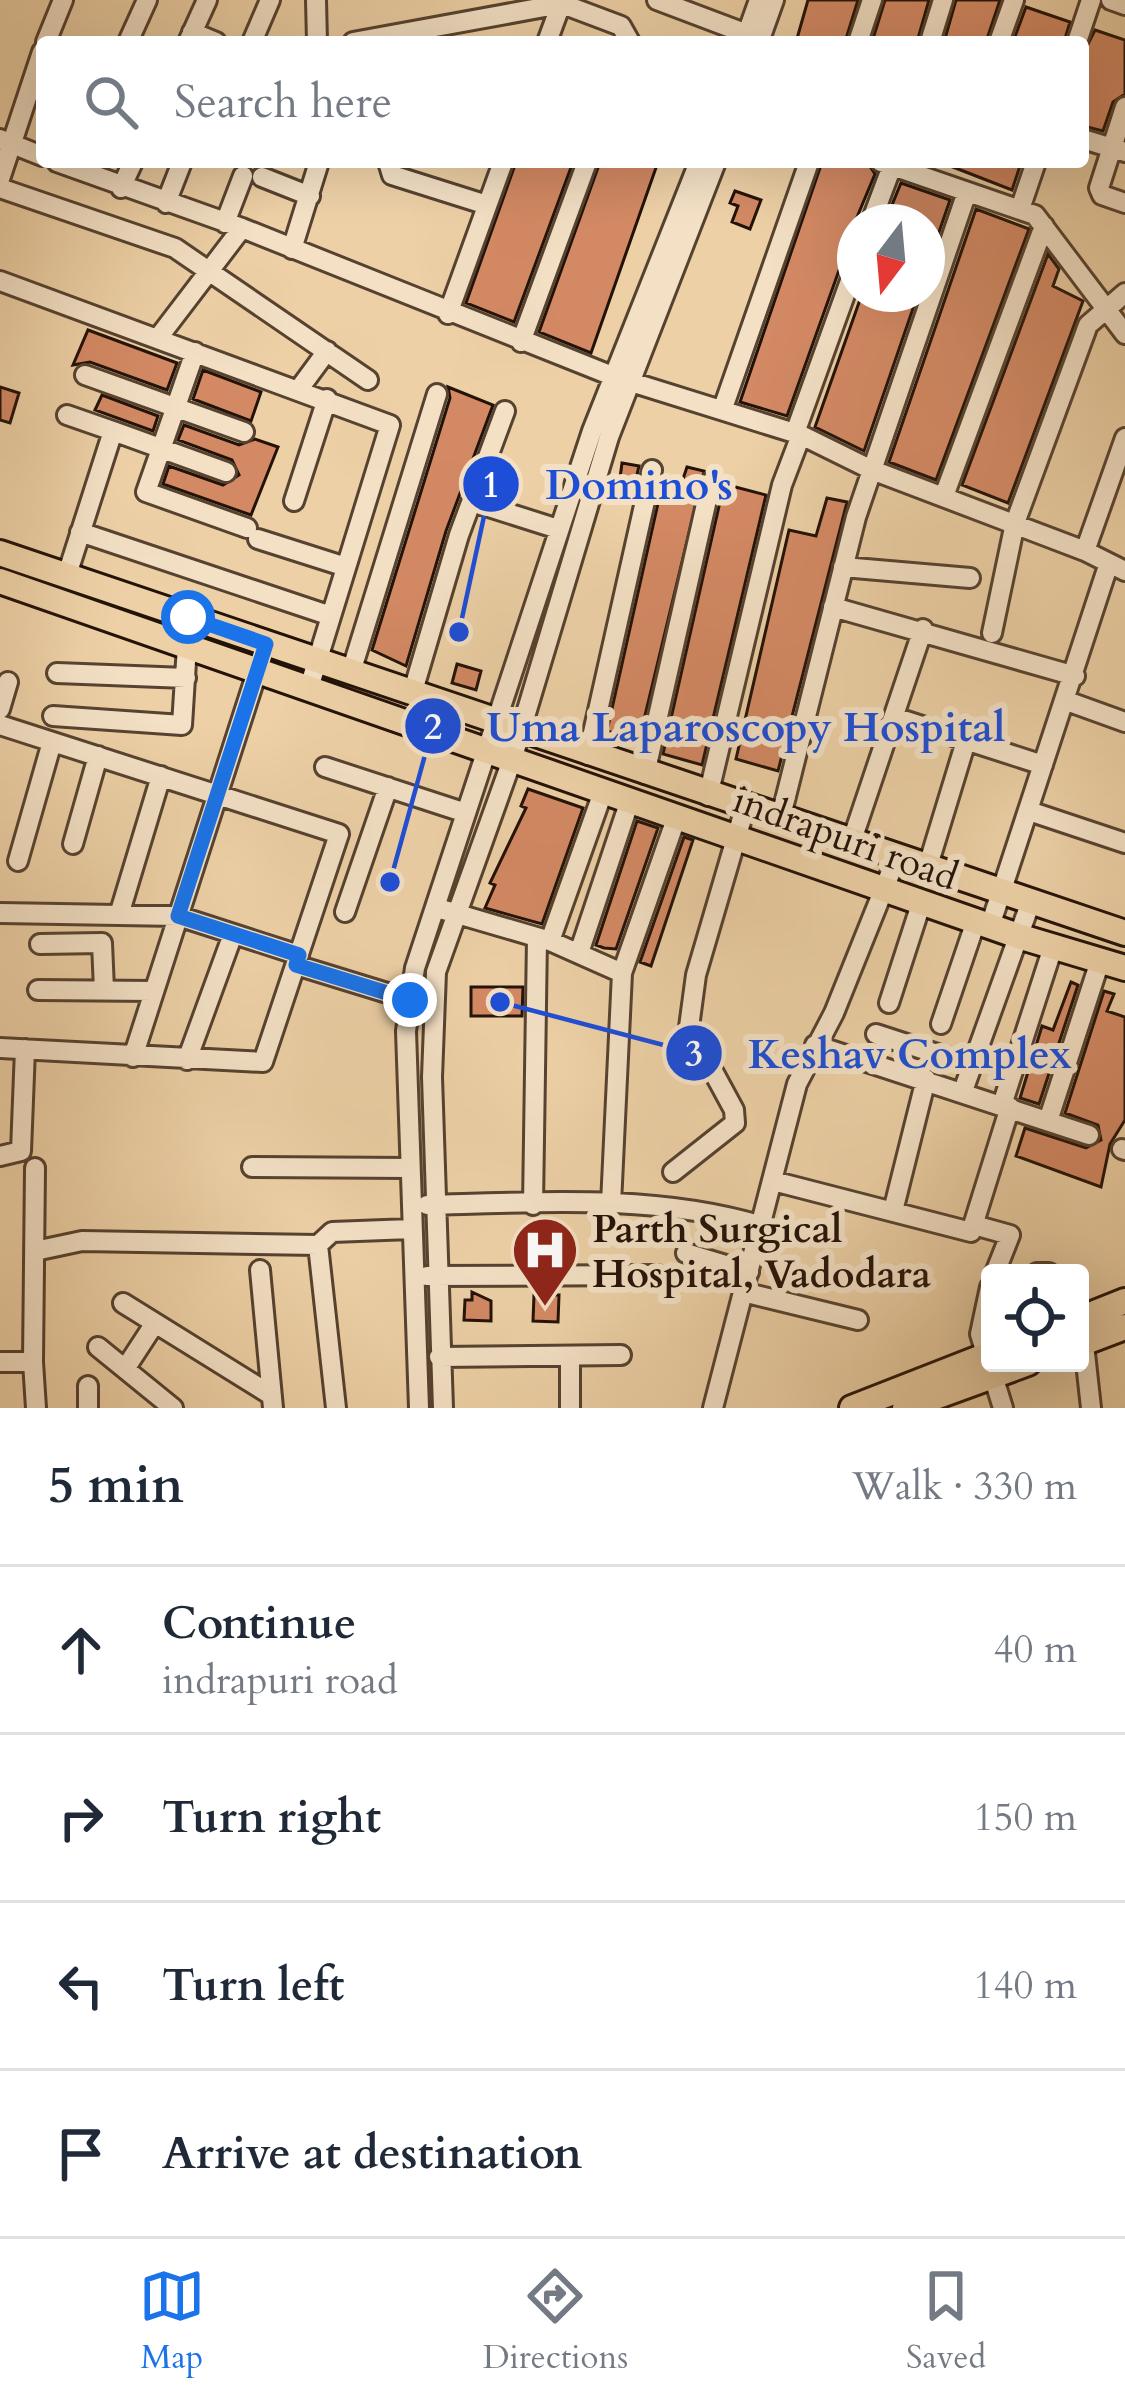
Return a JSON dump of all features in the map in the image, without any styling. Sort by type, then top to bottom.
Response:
[{"type":"main road","name":"indrapuri road","points":[[0,553],[896,860],[1125,933]]},
{"type":"main road","name":"indrapuri road","points":[[0,580],[1018,937],[1113,964]]},
{"type":"main road","points":[[1089,1326],[1125,1301]]},
{"type":"main road","points":[[1089,1330],[1125,1328]]},
{"type":"main road","points":[[852,1408],[981,1364]]},
{"type":"main road","points":[[916,1406],[981,1366]]},
{"type":"street","points":[[48,36],[63,0]]},
{"type":"street","points":[[131,36],[146,0]]},
{"type":"street","points":[[190,36],[207,0]]},
{"type":"street","points":[[255,36],[270,0]]},
{"type":"street","points":[[316,0],[317,36]]},
{"type":"street","points":[[657,0],[748,36]]},
{"type":"street","points":[[860,36],[872,0]]},
{"type":"street","points":[[932,36],[943,0]]},
{"type":"street","points":[[1001,36],[1013,0]]},
{"type":"street","points":[[1079,36],[1091,0]]},
{"type":"street","points":[[1111,0],[1125,5]]},
{"type":"street","points":[[753,36],[759,1]]},
{"type":"street","points":[[548,36],[556,2]]},
{"type":"street","points":[[390,36],[556,2],[621,26],[627,36]]},
{"type":"street","points":[[36,66],[5,141],[0,183],[175,248],[368,380]]},
{"type":"street","points":[[1125,109],[1118,150],[1099,193],[1125,203]]},
{"type":"street","points":[[5,141],[36,154]]},
{"type":"street","points":[[1089,141],[1118,150]]},
{"type":"street","points":[[72,168],[234,225],[622,380],[798,434],[872,470],[1085,551],[1116,569],[1064,700],[1002,894],[983,924],[940,1024]]},
{"type":"street","points":[[121,188],[130,168]]},
{"type":"street","points":[[166,203],[180,168]]},
{"type":"street","points":[[292,249],[318,168]]},
{"type":"street","points":[[390,168],[392,175],[488,206]]},
{"type":"street","points":[[448,314],[501,168]]},
{"type":"street","points":[[521,342],[585,168]]},
{"type":"street","points":[[443,1408],[434,1205],[433,994],[500,756],[608,437],[622,380],[697,168]]},
{"type":"street","points":[[510,726],[558,529],[713,168]]},
{"type":"street","points":[[723,408],[806,168]]},
{"type":"street","points":[[876,204],[885,168]]},
{"type":"street","points":[[898,168],[1035,215],[1125,334]]},
{"type":"street","points":[[1020,209],[1034,168]]},
{"type":"street","points":[[158,338],[211,272],[254,172],[310,196]]},
{"type":"street","points":[[780,820],[843,567],[967,192]]},
{"type":"street","points":[[944,496],[1044,226]]},
{"type":"street","points":[[0,281],[390,425],[308,691]]},
{"type":"street","points":[[992,633],[1015,523],[1088,325],[1125,293]]},
{"type":"street","points":[[709,796],[782,485],[840,312]]},
{"type":"street","points":[[299,389],[326,351]]},
{"type":"street","points":[[195,352],[146,492],[346,567]]},
{"type":"street","points":[[85,374],[244,432]]},
{"type":"street","points":[[351,671],[437,394]]},
{"type":"street","points":[[294,501],[328,399]]},
{"type":"street","points":[[413,691],[505,411]]},
{"type":"street","points":[[67,415],[226,472]]},
{"type":"street","points":[[66,578],[113,431]]},
{"type":"street","points":[[1085,551],[1124,447]]},
{"type":"street","points":[[588,755],[652,470]]},
{"type":"street","points":[[645,774],[711,482]]},
{"type":"street","points":[[473,502],[558,529]]},
{"type":"street","points":[[80,532],[331,616]]},
{"type":"street","points":[[843,567],[970,578]]},
{"type":"street","points":[[833,607],[1075,676]]},
{"type":"street","points":[[851,843],[923,629]]},
{"type":"street","points":[[133,1057],[266,644]]},
{"type":"street","points":[[52,716],[182,724],[187,646]]},
{"type":"street","points":[[57,673],[186,678]]},
{"type":"street","points":[[0,710],[8,682]]},
{"type":"street","points":[[1064,700],[1124,720]]},
{"type":"street","points":[[893,717],[1043,765]]},
{"type":"street","points":[[0,725],[339,834],[263,1062],[0,1048]]},
{"type":"street","points":[[927,869],[966,740]]},
{"type":"street","points":[[18,861],[52,742]]},
{"type":"street","points":[[73,844],[98,756]]},
{"type":"street","points":[[419,1408],[412,1277],[410,1000],[433,906],[466,813],[500,756]]},
{"type":"street","points":[[325,767],[466,813]]},
{"type":"street","points":[[119,915],[161,776]]},
{"type":"street","points":[[345,912],[388,788]]},
{"type":"street","points":[[533,1204],[543,940],[603,792]]},
{"type":"street","points":[[579,953],[630,800]]},
{"type":"street","points":[[673,1172],[735,1123],[734,1110],[689,1027],[696,975],[745,808]]},
{"type":"street","points":[[1029,812],[1125,843]]},
{"type":"street","points":[[611,1204],[622,973],[676,816]]},
{"type":"street","points":[[713,1408],[797,1084],[896,860]]},
{"type":"street","points":[[889,1003],[922,901]]},
{"type":"street","points":[[962,1091],[1030,904]]},
{"type":"street","points":[[433,906],[543,940],[622,973]]},
{"type":"street","points":[[0,913],[178,916],[410,1000]]},
{"type":"street","points":[[187,1060],[233,934]]},
{"type":"street","points":[[40,944],[102,943],[104,990]]},
{"type":"street","points":[[773,1181],[968,1232],[974,1225],[1053,947]]},
{"type":"street","points":[[1048,1121],[1113,964]]},
{"type":"street","points":[[38,990],[154,991]]},
{"type":"street","points":[[876,1034],[971,1066]]},
{"type":"street","points":[[815,1046],[1089,1135]]},
{"type":"street","points":[[0,1156],[21,1151],[25,1049]]},
{"type":"street","points":[[409,1078],[432,1077]]},
{"type":"street","points":[[893,1211],[926,1079]]},
{"type":"street","points":[[252,1167],[410,1168]]},
{"type":"street","points":[[35,1168],[35,1408]]},
{"type":"street","points":[[411,1206],[611,1204],[705,1209],[762,1226]]},
{"type":"street","points":[[974,1225],[1010,1235],[999,1264]]},
{"type":"street","points":[[34,1251],[82,1241],[318,1245],[332,1232],[411,1229]]},
{"type":"street","points":[[318,1245],[336,1408]]},
{"type":"street","points":[[686,1253],[748,1272]]},
{"type":"street","points":[[260,1270],[272,1402]]},
{"type":"street","points":[[412,1277],[657,1275]]},
{"type":"street","points":[[743,1292],[858,1319]]},
{"type":"street","points":[[123,1303],[272,1402]]},
{"type":"street","points":[[124,1369],[155,1323]]},
{"type":"street","points":[[98,1347],[173,1408]]},
{"type":"street","points":[[439,1358],[621,1355]]},
{"type":"street","points":[[570,1356],[570,1408]]},
{"type":"street","points":[[0,1362],[33,1363]]},
{"type":"street","points":[[991,1372],[1003,1408]]},
{"type":"street","points":[[1086,1372],[1091,1408]]},
{"type":"street","points":[[88,1385],[88,1408]]},
{"type":"building","points":[[808,0],[858,0],[847,36],[798,36]]},
{"type":"building","points":[[885,0],[929,0],[919,36],[874,36]]},
{"type":"building","points":[[956,0],[1000,0],[988,36],[946,36]]},
{"type":"building","points":[[1026,7],[1070,22],[1066,36],[1015,36]]},
{"type":"building","points":[[1095,30],[1125,40],[1125,94],[1113,102],[1103,131],[1089,128],[1089,42]]},
{"type":"building","points":[[514,168],[571,168],[514,322],[466,303]]},
{"type":"building","points":[[598,168],[656,168],[591,353],[539,332]]},
{"type":"building","points":[[820,168],[871,168],[875,174],[862,204],[837,204],[837,276],[787,416],[740,402]]},
{"type":"building","points":[[955,168],[1019,168],[1012,190]]},
{"type":"building","points":[[901,183],[950,200],[945,215],[945,204],[892,204]]},
{"type":"building","points":[[735,191],[761,200],[750,229],[732,222],[738,206],[730,203]]},
{"type":"building","points":[[976,209],[1029,229],[936,480],[889,462],[941,312],[945,312],[945,299]]},
{"type":"building","points":[[1048,254],[1059,269],[1053,286],[1083,301],[1008,503],[962,485]]},
{"type":"building","points":[[856,312],[912,312],[864,451],[815,427]]},
{"type":"building","points":[[88,330],[177,363],[167,390],[90,362],[73,365]]},
{"type":"building","points":[[203,370],[261,392],[251,421],[193,399]]},
{"type":"building","points":[[0,387],[19,393],[10,423],[0,420]]},
{"type":"building","points":[[448,387],[493,405],[446,531],[406,666],[372,650],[450,398]]},
{"type":"building","points":[[102,395],[158,416],[153,431],[95,410]]},
{"type":"building","points":[[184,425],[239,445],[255,439],[278,447],[251,515],[163,484],[169,466],[223,485],[239,475],[232,460],[178,440]]},
{"type":"building","points":[[622,463],[639,466],[632,496],[618,493]]},
{"type":"building","points":[[687,467],[704,471],[639,740],[607,731],[663,481],[681,485]]},
{"type":"building","points":[[724,484],[766,495],[702,765],[663,754]]},
{"type":"building","points":[[827,498],[847,502],[778,771],[736,759],[789,530],[816,536]]},
{"type":"building","points":[[457,664],[481,671],[476,690],[452,683]]},
{"type":"building","points":[[528,789],[583,808],[542,924],[485,908],[495,885],[490,883],[526,808],[521,806]]},
{"type":"building","points":[[637,821],[658,828],[616,949],[604,948],[596,945]]},
{"type":"building","points":[[684,837],[693,840],[651,966],[640,962]]},
{"type":"building","points":[[1071,982],[1078,985],[1039,1104],[1020,1098],[1042,1026],[1053,1030]]},
{"type":"building","points":[[471,987],[523,987],[522,1016],[471,1016]]},
{"type":"building","points":[[1104,991],[1114,994],[1107,1011],[1125,1017],[1125,1120],[1110,1144],[1101,1187],[1016,1156],[1025,1128],[1086,1148],[1101,1140],[1098,1125],[1065,1113]]},
{"type":"building","points":[[472,1292],[491,1301],[491,1321],[464,1320],[465,1300],[472,1300]]},
{"type":"building","points":[[534,1295],[559,1295],[558,1322],[533,1321]]},
{"type":"place","name":"Domino's","points":[[459,632]]},
{"type":"place","name":"Uma Laparoscopy Hospital","points":[[390,882]]},
{"type":"place","name":"Keshav Complex","points":[[500,1002]]},
{"type":"place","name":"Parth Surgical Hospital, Vadodara","points":[[545,1309]]},
{"type":"route","points":[[188,617],[266,644],[178,916],[299,955],[296,965],[410,1000]]}]
